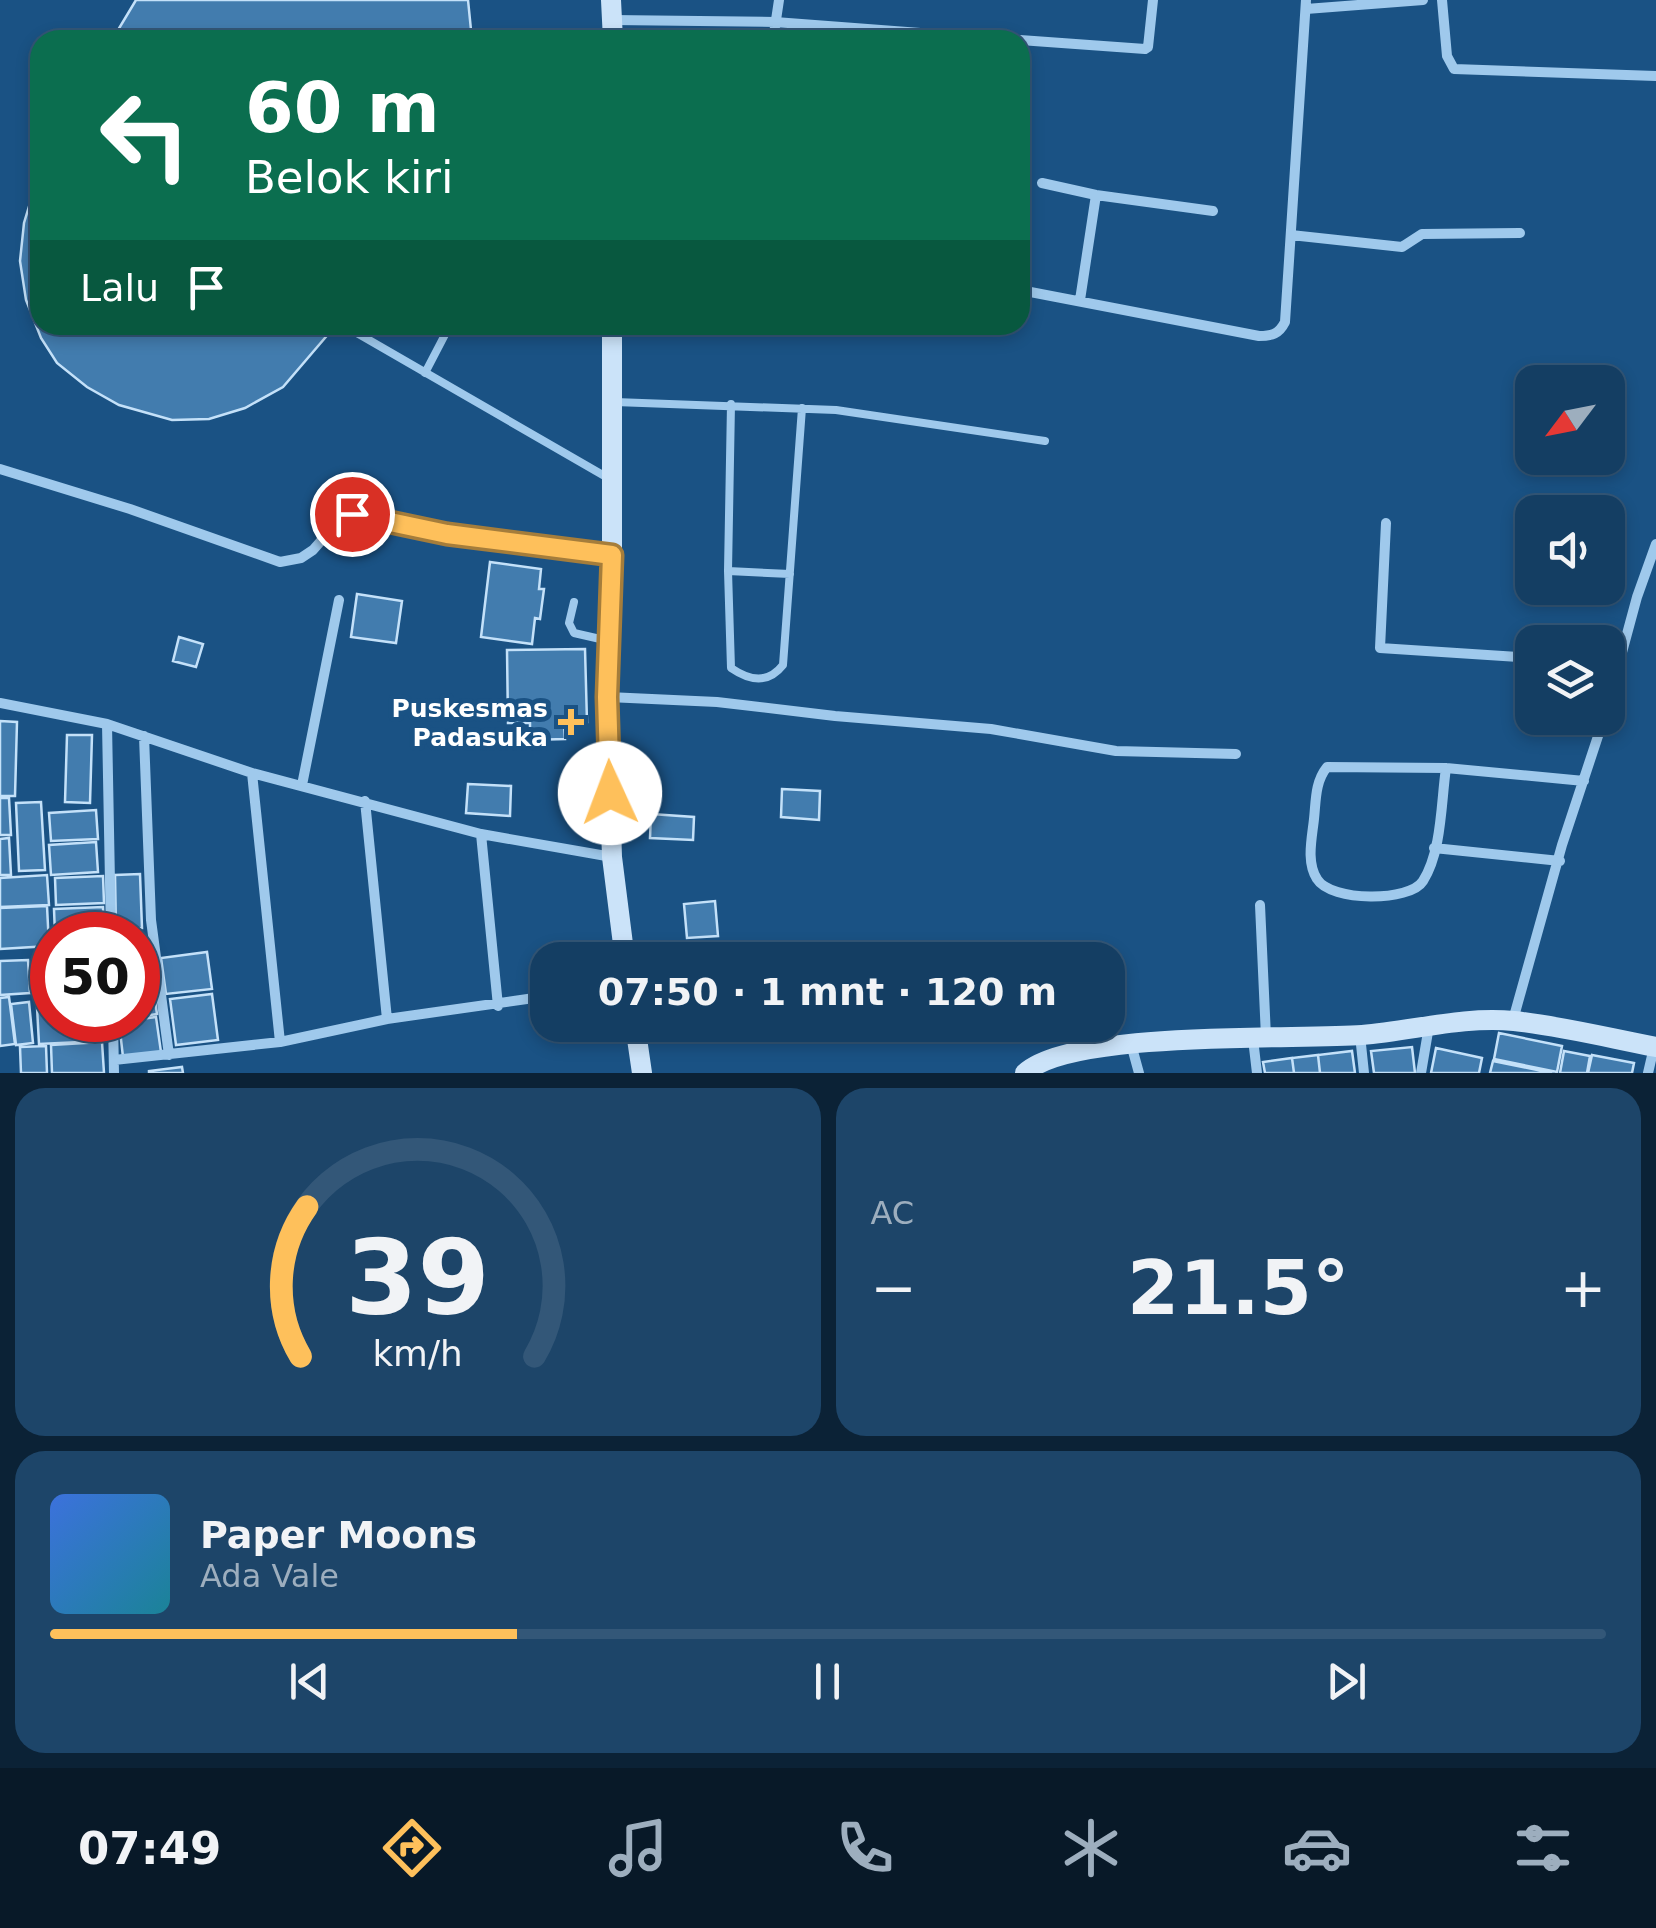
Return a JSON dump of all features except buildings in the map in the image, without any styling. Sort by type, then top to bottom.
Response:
[{"type":"main road","points":[[612,335],[612,555],[607,697],[612,858],[623,942]]},
{"type":"main road","points":[[1025,1073],[1069,1051],[1131,1044],[1360,1035],[1429,1024],[1512,1021],[1655,1044]]},
{"type":"main road","points":[[637,1042],[642,1073]]},
{"type":"street","points":[[774,30],[780,0]]},
{"type":"street","points":[[1030,41],[1145,49],[1153,0]]},
{"type":"street","points":[[1030,292],[1268,336],[1276,334],[1285,322],[1306,5],[1424,0]]},
{"type":"street","points":[[1442,0],[1447,56],[1454,69],[1656,76]]},
{"type":"street","points":[[612,20],[775,22],[882,30]]},
{"type":"street","points":[[1042,183],[1096,195],[1213,211]]},
{"type":"street","points":[[1080,300],[1096,195]]},
{"type":"street","points":[[1291,236],[1402,247],[1422,234],[1520,233]]},
{"type":"street","points":[[0,469],[130,509],[280,562],[301,558],[343,516],[352,514],[447,534],[612,555]]},
{"type":"street","points":[[1386,524],[1380,648],[1515,657]]},
{"type":"street","points":[[1625,630],[1656,544]]},
{"type":"street","points":[[302,785],[339,600]]},
{"type":"street","points":[[607,697],[717,702],[992,729],[1116,751],[1236,754]]},
{"type":"street","points":[[0,703],[107,724],[252,773],[481,834],[612,858]]},
{"type":"street","points":[[107,724],[111,912]]},
{"type":"street","points":[[1512,1021],[1599,735]]},
{"type":"street","points":[[144,736],[151,920],[168,1056]]},
{"type":"street","points":[[1446,768],[1434,848],[1425,877],[1414,890],[1368,897],[1328,890],[1317,880],[1310,858],[1317,786],[1326,768],[1446,768],[1584,780]]},
{"type":"street","points":[[252,773],[280,1042]]},
{"type":"street","points":[[365,801],[387,1020]]},
{"type":"street","points":[[481,834],[498,1006]]},
{"type":"street","points":[[1434,848],[1560,861]]},
{"type":"street","points":[[1257,1073],[1260,905]]},
{"type":"street","points":[[114,1060],[280,1042],[387,1020],[530,1000]]},
{"type":"street","points":[[1422,1073],[1429,1024]]},
{"type":"street","points":[[1360,1035],[1364,1073]]},
{"type":"street","points":[[114,1042],[114,1073]]},
{"type":"street","points":[[1131,1044],[1139,1073]]},
{"type":"street","points":[[1648,1073],[1655,1044]]},
{"type":"lane","points":[[360,335],[612,480]]},
{"type":"lane","points":[[426,373],[445,335]]},
{"type":"lane","points":[[611,402],[802,408],[1046,441]]},
{"type":"lane","points":[[730,404],[731,668],[742,676],[759,680],[775,676],[783,666],[802,408]]},
{"type":"lane","points":[[728,571],[790,574]]},
{"type":"lane","points":[[574,602],[569,623],[574,633],[609,640]]},
{"type":"place","name":"Puskesmas Padasuka","points":[[571,722]]},
{"type":"route","points":[[352,514],[447,534],[612,555],[607,697],[610,793]]}]
